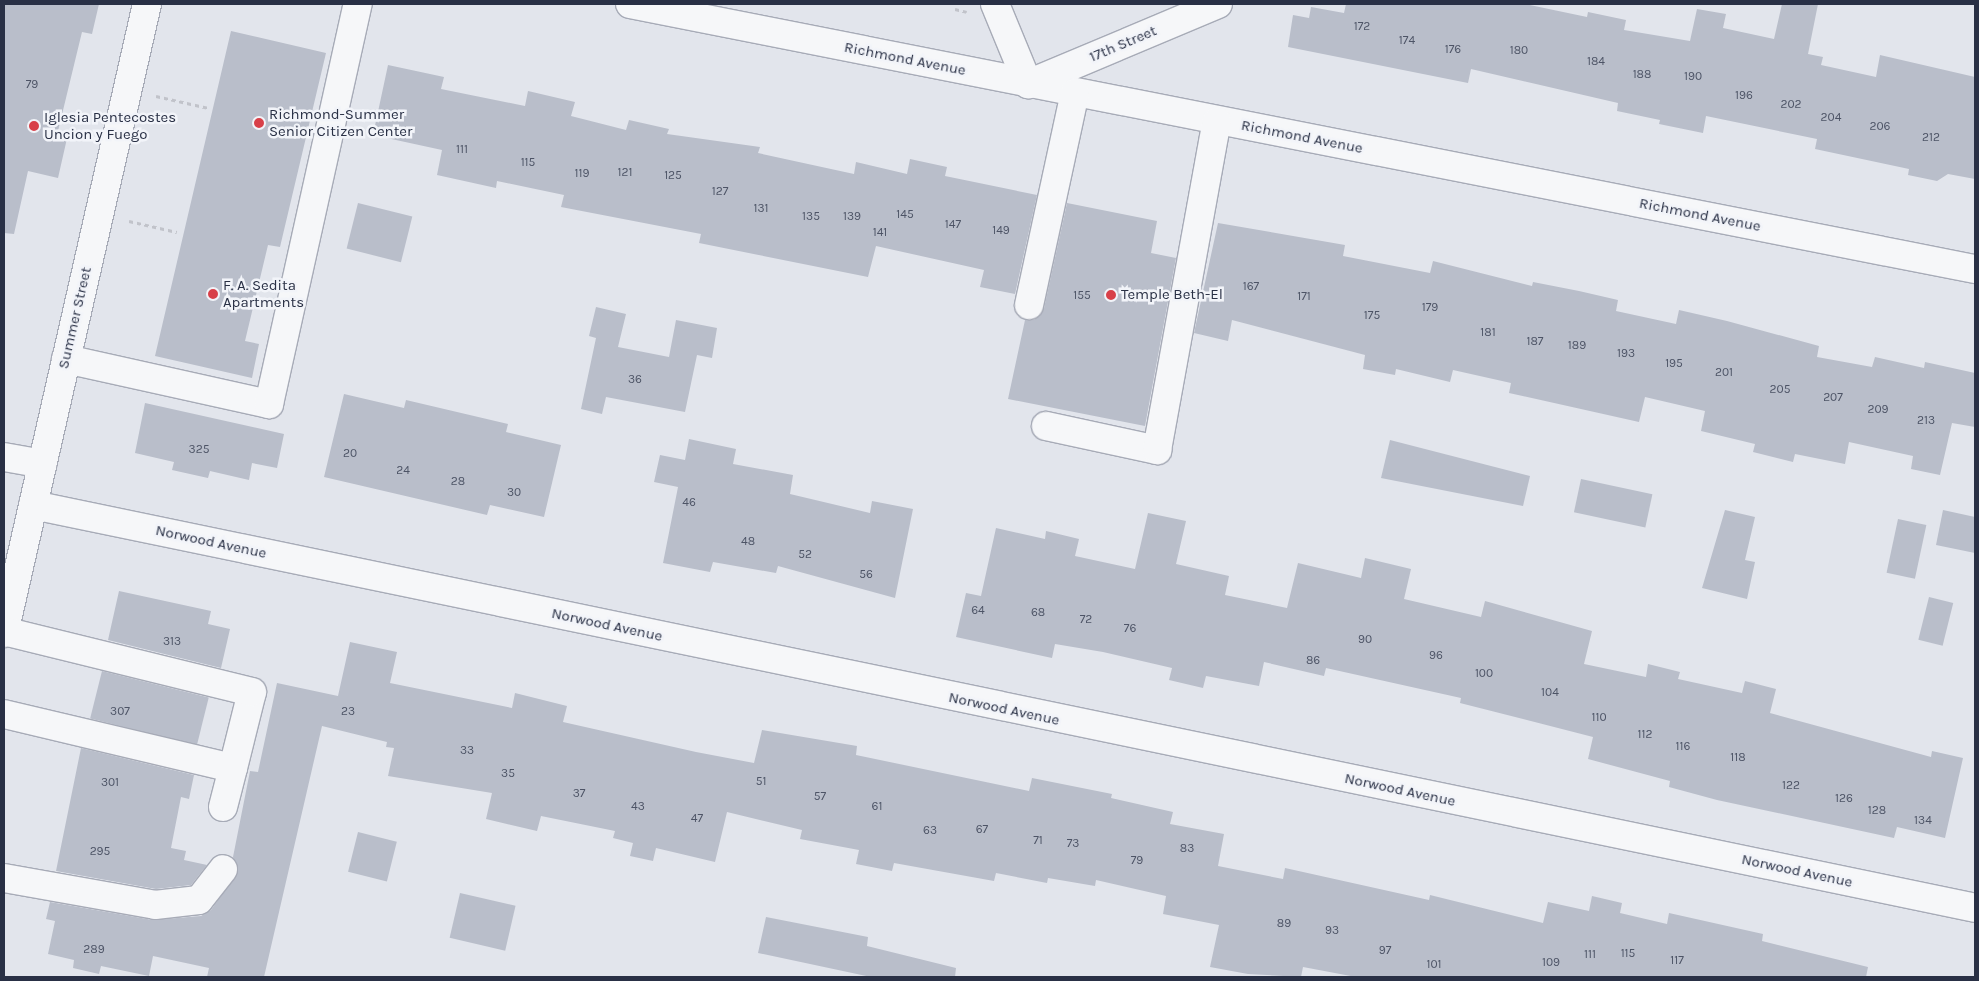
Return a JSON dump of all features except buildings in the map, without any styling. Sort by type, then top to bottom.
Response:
[{"type":"street","name":"Summer Street","points":[[4,632],[147,4]]},
{"type":"street","points":[[66,359],[269,404],[358,4]]},
{"type":"street","name":"Richmond Avenue","points":[[630,4],[1028,84],[1975,269]]},
{"type":"street","points":[[995,4],[1028,84]]},
{"type":"street","name":"17th Street","points":[[1028,84],[1218,4]]},
{"type":"street","points":[[1029,305],[1075,93]]},
{"type":"street","points":[[1046,426],[1158,450],[1217,121]]},
{"type":"street","points":[[4,457],[42,464]]},
{"type":"street","name":"Norwood Avenue","points":[[33,504],[1975,908]]},
{"type":"street","points":[[4,632],[252,692],[224,807]]},
{"type":"street","points":[[4,714],[234,768]]},
{"type":"street","points":[[4,878],[155,904],[198,900],[223,869]]},
{"type":"path","points":[[955,9],[967,12]]},
{"type":"path","points":[[149,95],[209,108]]},
{"type":"path","points":[[120,219],[177,232]]},
{"type":"place","name":"Richmond-Summer Senior Citizen Center","points":[[259,123]]},
{"type":"place","name":"Iglesia Pentecostes Uncion y Fuego","points":[[34,126]]},
{"type":"place","name":"F. A. Sedita Apartments","points":[[213,294]]},
{"type":"place","name":"Temple Beth-El","points":[[1111,295]]}]
